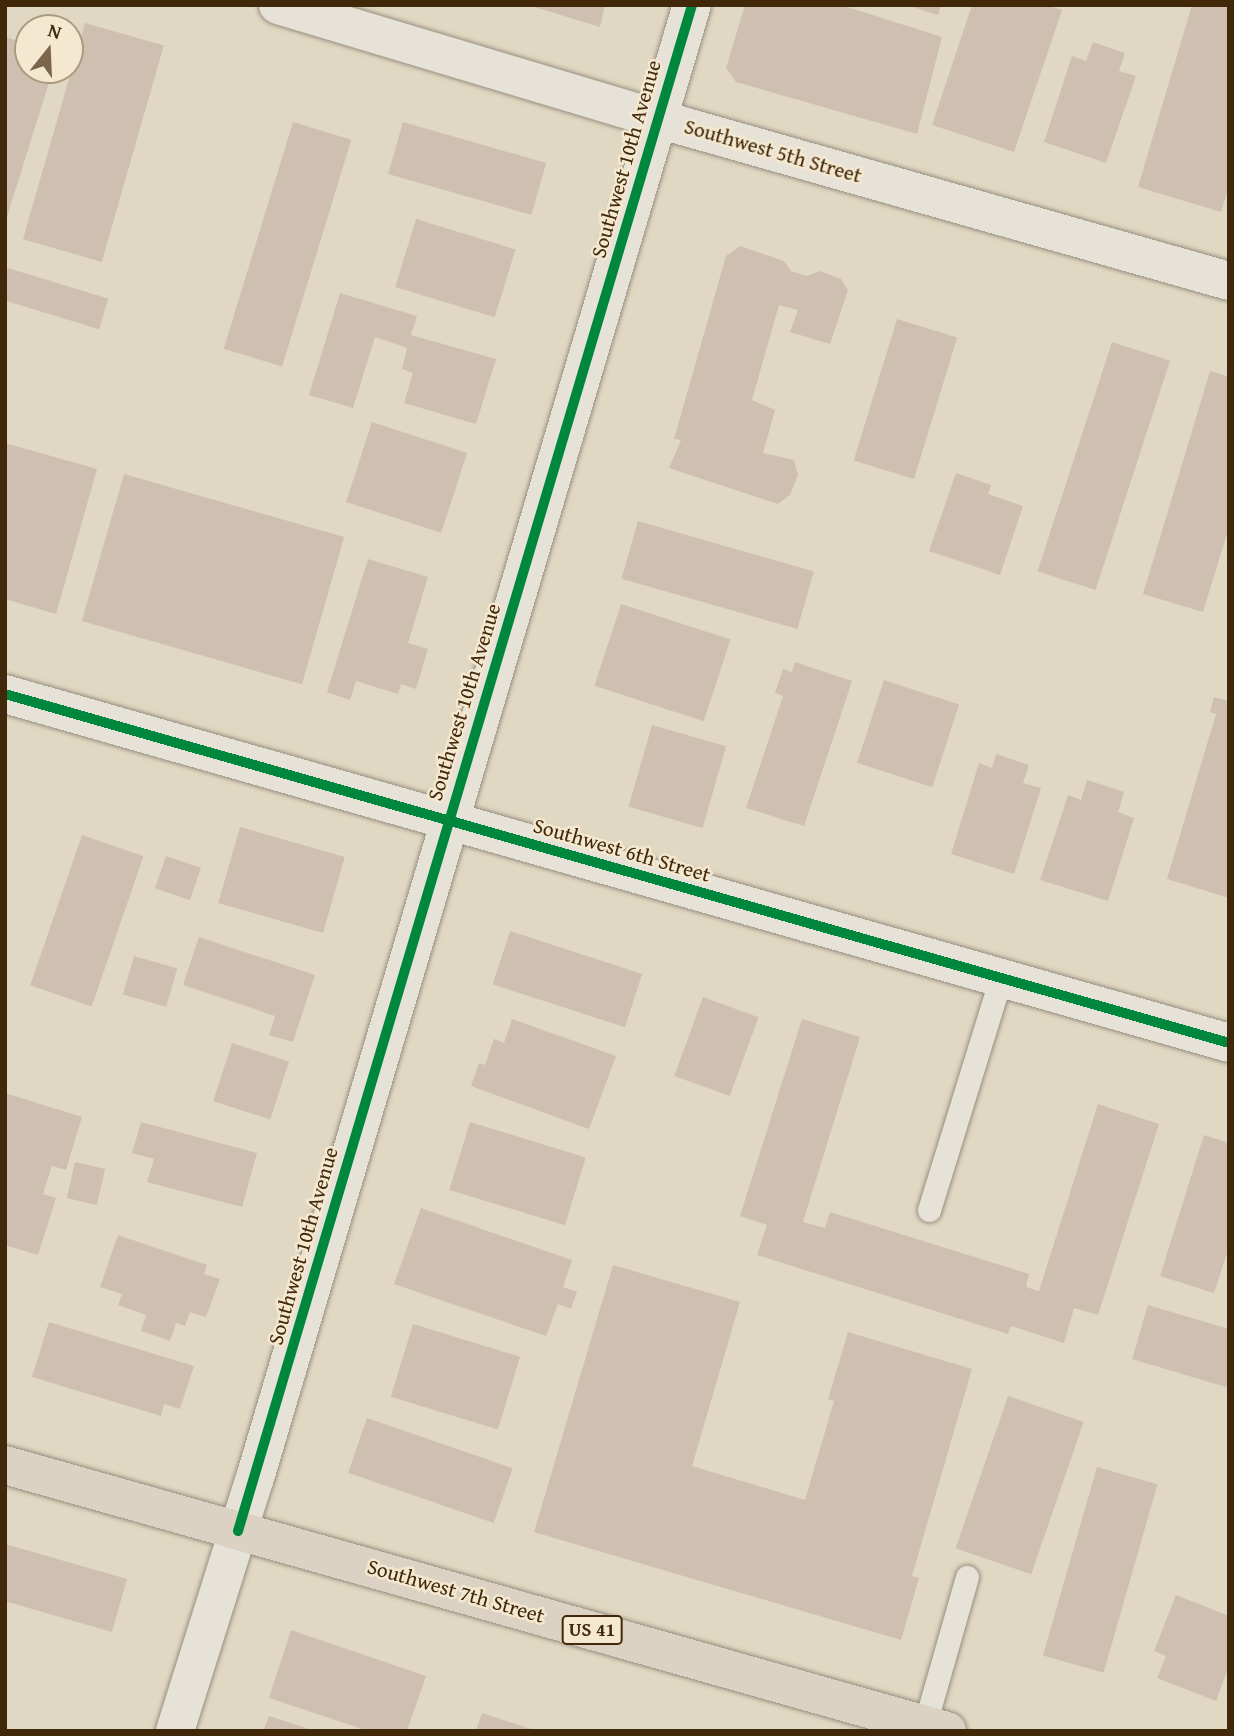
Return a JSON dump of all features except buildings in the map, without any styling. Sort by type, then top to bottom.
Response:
[{"type":"main road","name":"Southwest 7th Street","points":[[5,1465],[936,1728]]},
{"type":"street","name":"Southwest 5th Street","points":[[278,5],[658,119],[1229,281]]},
{"type":"street","name":"Southwest 10th Avenue","points":[[175,1731],[692,5]]},
{"type":"street","name":"Southwest 6th Street","points":[[5,694],[1229,1044]]},
{"type":"lane","points":[[929,1210],[1000,978]]},
{"type":"lane","points":[[936,1728],[967,1577]]},
{"type":"cycle path","points":[[238,1531],[692,5]]},
{"type":"cycle path","points":[[5,694],[1229,1043]]}]
